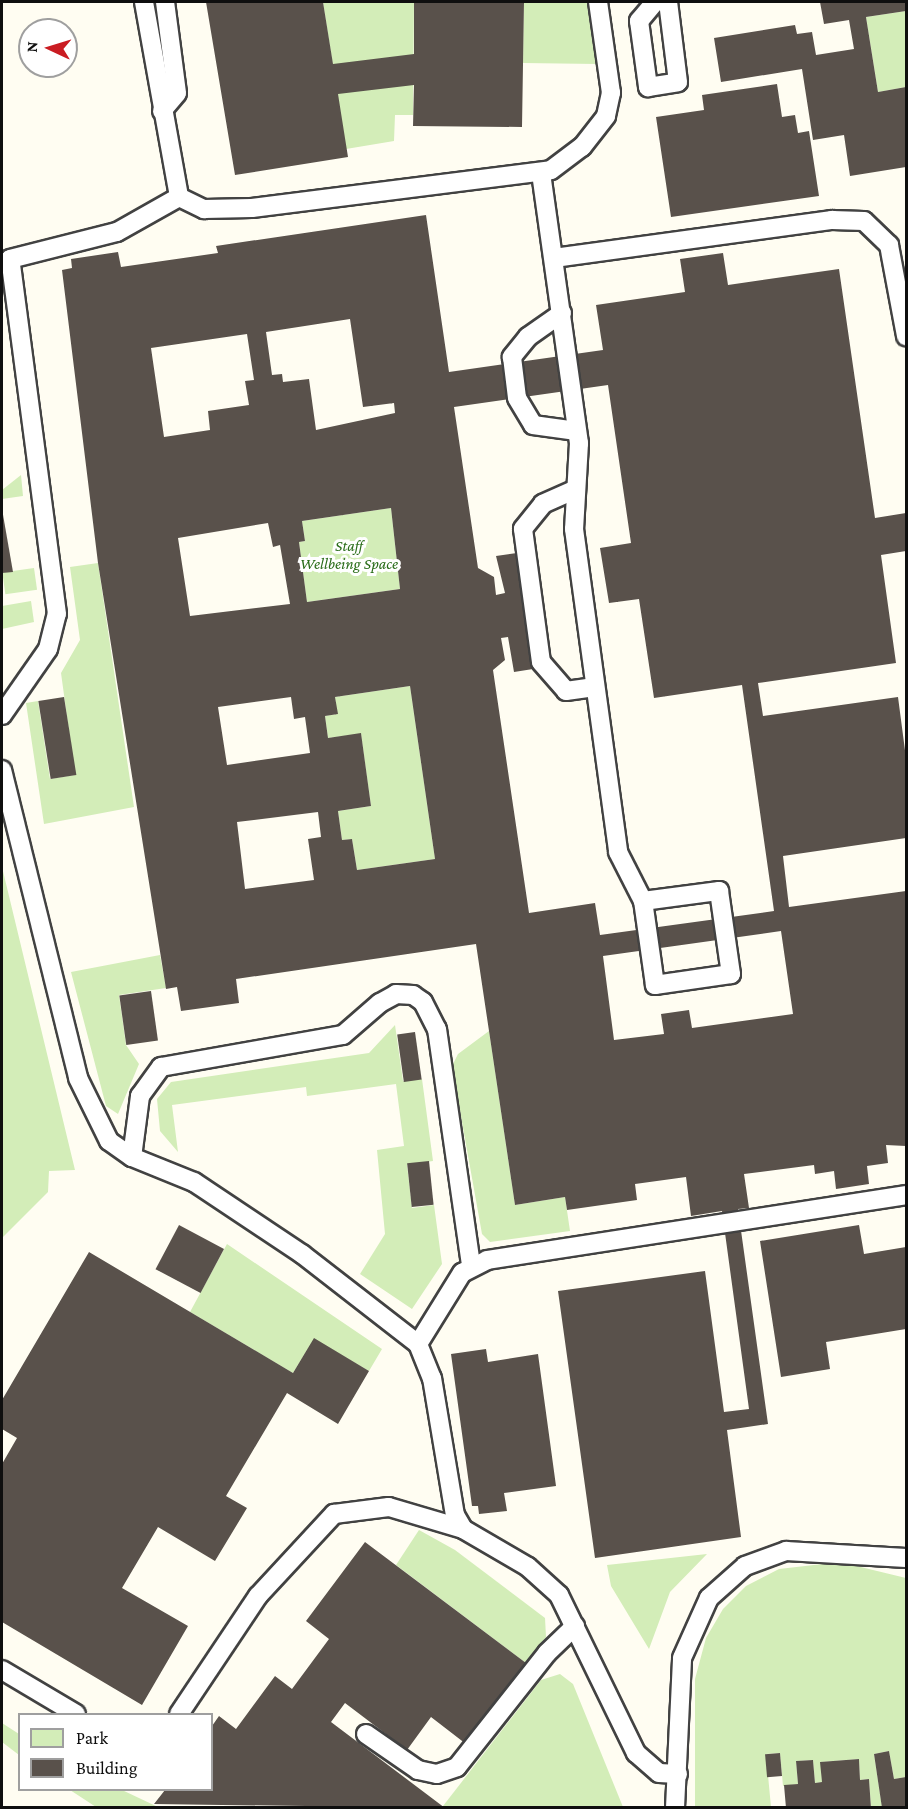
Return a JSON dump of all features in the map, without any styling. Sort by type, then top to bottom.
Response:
[{"type":"lane","points":[[144,2],[179,197]]},
{"type":"lane","points":[[162,111],[177,93],[165,2]]},
{"type":"lane","points":[[179,197],[204,209],[252,208],[541,173],[582,147],[606,116],[611,93],[598,2]]},
{"type":"lane","points":[[655,2],[639,21],[648,87],[678,82],[668,2]]},
{"type":"lane","points":[[541,173],[578,431],[574,490],[595,687],[618,852],[643,901],[655,985],[731,974],[719,891],[643,901]]},
{"type":"lane","points":[[2,715],[48,649],[57,614],[10,259],[117,232],[179,197]]},
{"type":"lane","points":[[554,258],[832,220],[864,221],[889,245],[906,336]]},
{"type":"lane","points":[[562,313],[528,337],[512,357],[516,398],[533,425],[578,431]]},
{"type":"lane","points":[[574,490],[543,504],[523,529],[541,662],[566,691],[595,687]]},
{"type":"lane","points":[[2,770],[78,1078],[109,1141],[132,1157],[194,1182],[302,1254],[418,1344],[432,1378],[451,1503],[463,1528]]},
{"type":"lane","points":[[132,1157],[140,1096],[161,1067],[343,1035],[380,1003],[396,994],[413,995],[423,1002],[437,1029],[471,1265],[418,1344]]},
{"type":"lane","points":[[471,1265],[906,1195]]},
{"type":"lane","points":[[180,1713],[258,1596],[334,1514],[389,1507],[463,1528],[528,1567],[559,1595],[636,1753],[659,1773],[678,1774]]},
{"type":"lane","points":[[675,1808],[682,1658],[700,1612],[725,1583],[745,1566],[786,1551],[906,1558]]},
{"type":"lane","points":[[366,1734],[418,1770],[437,1774],[457,1767],[547,1653],[575,1626]]},
{"type":"lane","points":[[2,1670],[74,1713]]},
{"type":"green space","points":[[323,2],[414,2],[413,115],[395,115],[394,141],[346,149]]},
{"type":"green space","points":[[524,2],[588,2],[597,64],[523,63]]},
{"type":"green space","points":[[906,11],[906,87],[878,92],[866,17]]},
{"type":"green space","points":[[21,475],[23,496],[2,499],[2,490]]},
{"type":"green space","name":"Staff Wellbeing Space","points":[[391,508],[400,589],[307,602],[299,542],[305,541],[302,521]]},
{"type":"green space","points":[[98,563],[134,807],[44,824],[26,703],[38,701],[50,779],[75,775],[61,673],[80,640],[70,567]]},
{"type":"green space","points":[[34,568],[37,590],[5,594],[2,572]]},
{"type":"green space","points":[[31,601],[34,622],[2,629],[2,606]]},
{"type":"green space","points":[[410,686],[435,859],[357,870],[352,839],[342,840],[338,811],[371,806],[361,734],[328,738],[325,716],[337,714],[335,697]]},
{"type":"green space","points":[[2,867],[75,1170],[49,1171],[48,1192],[2,1238]]},
{"type":"green space","points":[[160,955],[166,988],[119,995],[126,1045],[139,1064],[118,1114],[106,1106],[71,972]]},
{"type":"green space","points":[[395,1025],[403,1081],[422,1079],[433,1161],[407,1165],[412,1208],[434,1205],[442,1264],[412,1309],[360,1274],[385,1234],[377,1150],[404,1146],[396,1084],[307,1096],[306,1087],[172,1105],[178,1152],[160,1131],[157,1099],[171,1082],[369,1053]]},
{"type":"green space","points":[[489,1031],[515,1205],[565,1197],[570,1231],[490,1242],[482,1234],[452,1066],[458,1054]]},
{"type":"green space","points":[[227,1244],[382,1349],[369,1371],[314,1339],[293,1373],[190,1312]]},
{"type":"green space","points":[[419,1530],[455,1550],[545,1618],[546,1637],[526,1663],[396,1565]]},
{"type":"green space","points":[[707,1554],[670,1592],[649,1649],[611,1586],[607,1565]]},
{"type":"green space","points":[[840,1562],[906,1578],[906,1777],[894,1779],[889,1751],[874,1754],[882,1807],[871,1807],[869,1779],[860,1780],[859,1759],[821,1762],[822,1782],[815,1783],[813,1760],[796,1761],[798,1784],[783,1786],[780,1753],[766,1754],[771,1807],[695,1808],[695,1679],[706,1638],[723,1609],[746,1586],[779,1569]]},
{"type":"green space","points":[[560,1674],[573,1684],[623,1807],[443,1806],[541,1680]]},
{"type":"green space","points":[[2,1723],[18,1733],[18,1754],[2,1742]]},
{"type":"green space","points":[[72,1791],[124,1791],[158,1807],[96,1807]]},
{"type":"building","points":[[206,2],[323,2],[333,64],[414,54],[414,2],[524,2],[522,127],[413,126],[414,85],[338,94],[348,157],[235,175]]},
{"type":"building","points":[[820,2],[906,2],[906,11],[866,17],[878,92],[906,87],[906,167],[850,176],[844,135],[813,140],[802,69],[721,82],[714,38],[795,25],[797,34],[812,32],[816,55],[854,49],[849,20],[824,24]]},
{"type":"building","points":[[777,84],[782,117],[795,115],[798,133],[809,131],[819,196],[671,217],[656,117],[704,110],[702,95]]},
{"type":"building","points":[[426,215],[449,372],[603,350],[596,305],[685,292],[680,259],[723,253],[728,285],[839,269],[875,518],[906,513],[906,551],[881,555],[896,663],[758,683],[763,716],[898,697],[906,758],[906,838],[783,856],[789,907],[906,891],[906,1146],[886,1145],[888,1163],[867,1166],[869,1184],[836,1189],[834,1171],[815,1174],[814,1165],[744,1174],[749,1208],[738,1209],[768,1424],[727,1430],[741,1537],[595,1558],[558,1291],[705,1271],[724,1412],[749,1409],[722,1211],[691,1216],[686,1177],[635,1184],[637,1200],[567,1210],[565,1197],[515,1205],[476,944],[236,979],[239,1003],[181,1011],[177,987],[166,989],[98,563],[62,270],[72,268],[71,259],[118,252],[121,267],[218,253],[216,246]],"holes":[[[350,319],[363,407],[394,403],[395,413],[316,430],[309,379],[283,382],[282,374],[272,375],[266,332]],[[247,334],[254,380],[245,381],[249,405],[208,411],[210,430],[164,437],[151,348]],[[608,385],[631,543],[600,548],[609,603],[639,599],[654,698],[742,685],[774,911],[600,935],[595,903],[529,913],[493,670],[505,660],[501,638],[508,637],[514,672],[552,666],[531,551],[496,556],[505,593],[496,595],[494,577],[478,568],[454,407]],[[391,508],[400,589],[307,602],[299,542],[305,541],[302,521]],[[268,523],[273,547],[280,545],[290,604],[190,616],[178,538]],[[410,686],[435,859],[357,870],[352,839],[342,840],[338,811],[371,806],[361,733],[328,738],[325,716],[338,714],[335,697]],[[291,697],[294,719],[305,717],[310,753],[227,765],[218,707]],[[318,812],[321,837],[308,839],[314,880],[245,889],[237,822]],[[781,931],[793,1014],[692,1028],[689,1010],[661,1014],[664,1034],[614,1040],[603,956]]]},
{"type":"building","points":[[2,509],[13,572],[2,573]]},
{"type":"building","points":[[64,697],[76,775],[51,779],[38,701]]},
{"type":"building","points":[[151,991],[158,1041],[126,1045],[119,995]]},
{"type":"building","points":[[415,1032],[422,1080],[404,1082],[397,1035]]},
{"type":"building","points":[[429,1161],[434,1205],[412,1207],[407,1163]]},
{"type":"building","points":[[179,1225],[224,1249],[201,1293],[156,1269]]},
{"type":"building","points":[[859,1225],[864,1254],[906,1247],[906,1329],[826,1342],[830,1369],[781,1377],[760,1241]]},
{"type":"building","points":[[89,1252],[293,1373],[314,1338],[369,1371],[338,1424],[287,1393],[226,1496],[247,1508],[215,1561],[158,1527],[122,1588],[188,1626],[142,1705],[2,1622],[2,1464],[17,1438],[2,1429],[2,1400]]},
{"type":"building","points":[[486,1349],[488,1362],[538,1354],[556,1486],[504,1493],[507,1511],[479,1514],[478,1506],[472,1506],[451,1354]]},
{"type":"building","points":[[365,1542],[526,1663],[466,1744],[431,1717],[407,1750],[345,1703],[331,1722],[445,1808],[154,1804],[164,1791],[213,1791],[213,1725],[219,1716],[236,1729],[275,1676],[292,1689],[329,1639],[306,1621]]},
{"type":"building","points":[[889,1751],[894,1779],[906,1777],[906,1808],[882,1808],[874,1754]]},
{"type":"building","points":[[780,1753],[782,1776],[767,1777],[765,1754]]},
{"type":"building","points":[[859,1759],[860,1780],[869,1779],[871,1808],[786,1808],[784,1785],[798,1784],[796,1761],[813,1760],[815,1783],[822,1782],[820,1762]]}]
